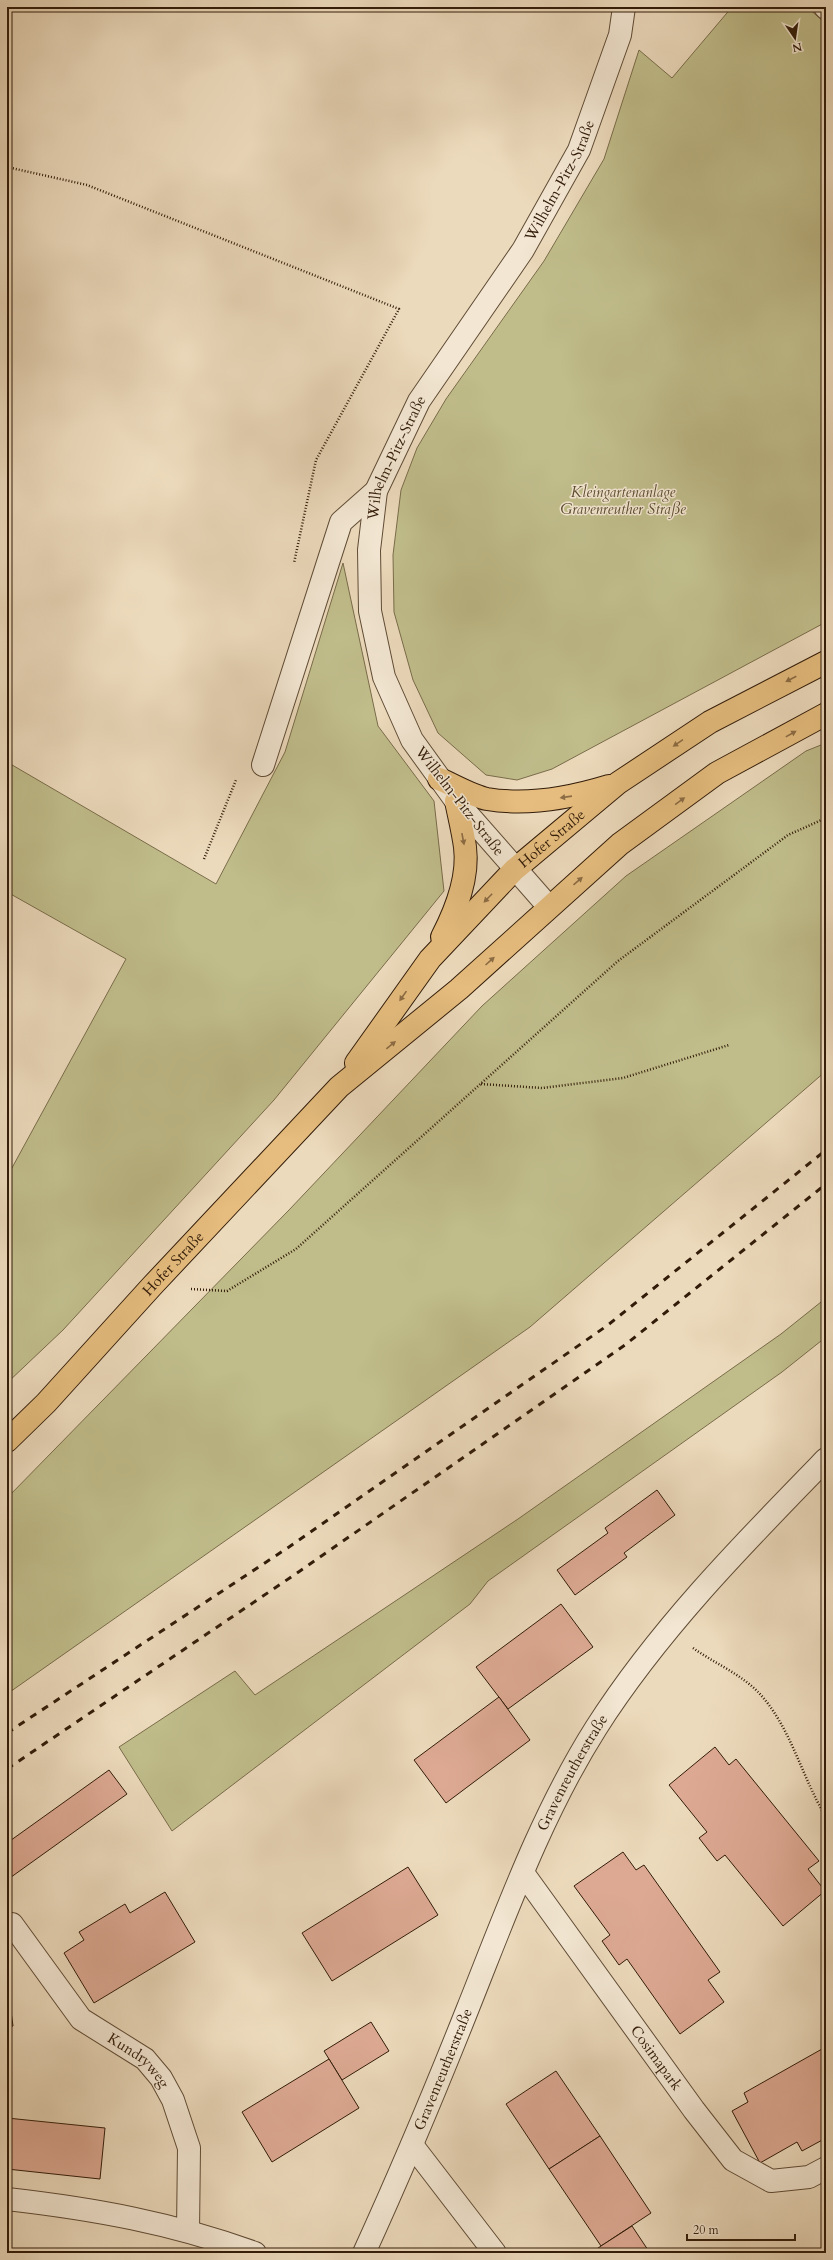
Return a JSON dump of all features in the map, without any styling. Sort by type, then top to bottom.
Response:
[{"type":"main road","name":"Hofer Straße","points":[[339,1087],[430,959],[514,870],[618,783],[710,722],[826,662]]},
{"type":"main road","name":"Hofer Straße","points":[[7,1441],[46,1403],[152,1286],[339,1087],[459,989],[620,844],[717,774],[826,714]]},
{"type":"main road","points":[[439,779],[486,798],[533,801],[578,795],[618,783]]},
{"type":"main road","points":[[430,959],[453,916],[464,879],[465,849],[456,801]]},
{"type":"street","name":"Wilhelm-Pitz-Straße","points":[[549,907],[514,870],[456,801],[412,740],[383,670],[370,611],[369,550],[376,491],[419,401],[523,250],[579,150],[620,35],[624,7]]},
{"type":"street","points":[[263,765],[340,522],[376,491]]},
{"type":"street","name":"Gravenreutherstraße","points":[[364,2253],[412,2145],[543,1823],[596,1729],[625,1686],[669,1630],[766,1520],[826,1459]]},
{"type":"street","name":"Cosimapark","points":[[523,1873],[694,2110],[733,2160],[771,2181],[809,2177],[826,2168]]},
{"type":"street","name":"Kundryweg","points":[[12,1924],[81,2019],[145,2059],[161,2078],[173,2100],[189,2148],[188,2231]]},
{"type":"street","name":"Gravenreutherstraße","points":[[412,2145],[495,2253]]},
{"type":"street","points":[[7,2199],[122,2215],[188,2231],[255,2253]]},
{"type":"path","points":[[7,168],[87,185],[399,309],[316,460],[293,568]]},
{"type":"path","points":[[204,859],[239,772]]},
{"type":"path","points":[[152,1286],[228,1291],[296,1249],[618,961],[788,835],[826,818]]},
{"type":"path","points":[[480,1084],[542,1088],[623,1078],[728,1045]]},
{"type":"path","points":[[669,1630],[759,1693],[782,1728],[826,1817]]},
{"type":"green space","name":"Kleingartenanlage Gravenreuther Straße","points":[[732,7],[807,7],[826,24],[826,622],[552,769],[517,780],[486,775],[438,733],[413,680],[394,612],[393,555],[401,490],[417,448],[446,399],[544,261],[604,159],[639,50],[672,78]]},
{"type":"green space","points":[[343,563],[378,726],[434,801],[444,891],[274,1100],[63,1330],[7,1383],[7,1177],[126,959],[7,892],[7,762],[216,884],[285,752]]},
{"type":"green space","points":[[826,743],[826,1071],[530,1327],[7,1694],[7,1498],[289,1210],[482,1006],[626,876],[806,751]]},
{"type":"green space","points":[[826,1298],[826,1337],[782,1372],[488,1581],[470,1604],[172,1831],[119,1747],[235,1671],[255,1695],[518,1519],[781,1334]]},
{"type":"building","points":[[657,1490],[675,1515],[624,1553],[627,1557],[575,1595],[557,1570],[608,1533],[605,1528]]},
{"type":"building","points":[[561,1604],[593,1647],[508,1709],[476,1667]]},
{"type":"building","points":[[499,1697],[530,1740],[446,1803],[414,1760]]},
{"type":"building","points":[[715,1747],[729,1765],[736,1759],[819,1861],[808,1869],[825,1891],[783,1926],[725,1855],[717,1861],[699,1838],[707,1832],[669,1785]]},
{"type":"building","points":[[109,1770],[127,1794],[7,1880],[7,1843]]},
{"type":"building","points":[[623,1852],[636,1870],[644,1865],[720,1972],[708,1980],[724,2002],[680,2034],[627,1959],[619,1965],[602,1941],[610,1935],[574,1886]]},
{"type":"building","points":[[408,1867],[438,1915],[332,1981],[302,1933]]},
{"type":"building","points":[[165,1892],[195,1942],[94,2003],[64,1953],[84,1940],[79,1932],[125,1904],[130,1913]]},
{"type":"building","points":[[7,1982],[13,2026],[7,2027]]},
{"type":"building","points":[[371,2022],[389,2051],[342,2080],[324,2051]]},
{"type":"building","points":[[822,2049],[826,2057],[826,2127],[824,2128],[826,2138],[802,2151],[797,2142],[760,2163],[732,2111],[748,2102],[744,2093]]},
{"type":"building","points":[[329,2059],[359,2108],[272,2162],[242,2112]]},
{"type":"building","points":[[556,2071],[600,2136],[549,2169],[506,2104]]},
{"type":"building","points":[[7,2118],[105,2128],[100,2179],[7,2169]]},
{"type":"building","points":[[600,2136],[651,2213],[601,2246],[549,2169]]},
{"type":"building","points":[[632,2226],[650,2253],[591,2253],[601,2246]]},
{"type":"railway","points":[[7,1733],[289,1547],[608,1325],[826,1150]]},
{"type":"railway","points":[[7,1769],[300,1571],[625,1345],[826,1184]]}]
